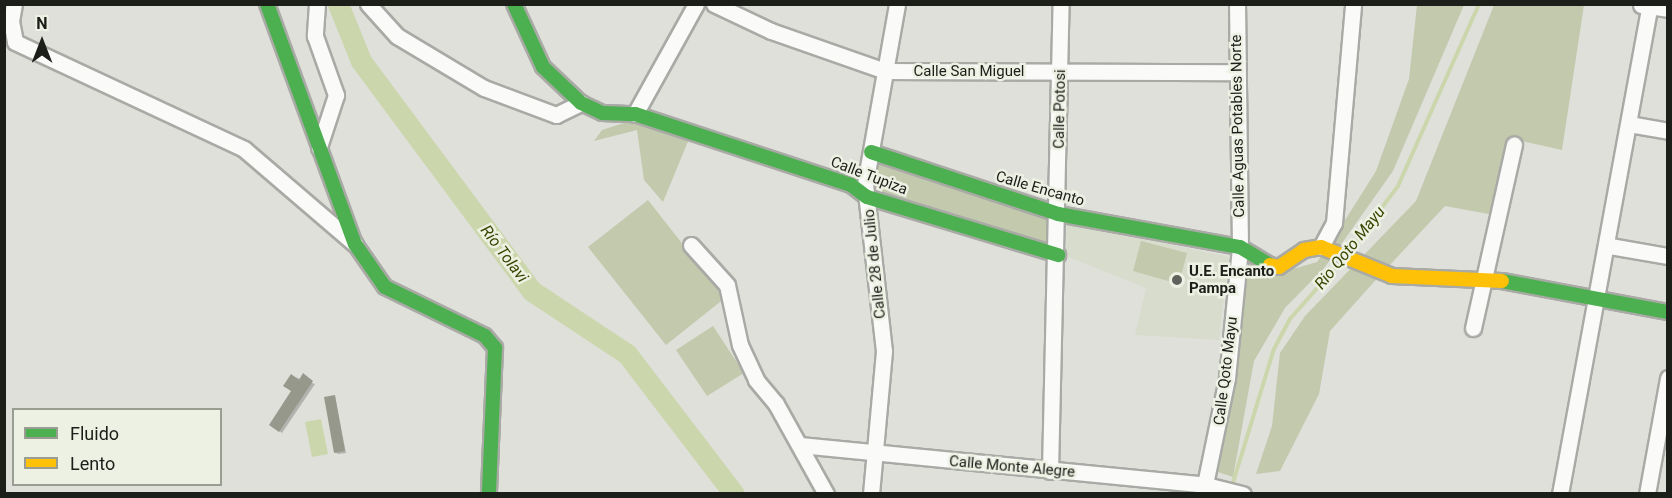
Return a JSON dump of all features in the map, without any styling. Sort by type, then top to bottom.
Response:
[{"type":"street","points":[[14,4],[8,21],[15,42],[244,149],[355,244],[385,287],[485,336],[495,348],[489,494]]},
{"type":"street","points":[[267,4],[355,244]]},
{"type":"street","points":[[317,4],[315,36],[336,94],[319,147]]},
{"type":"street","points":[[368,4],[397,36],[484,88],[556,115],[581,104],[543,67],[514,4]]},
{"type":"street","points":[[635,114],[696,4]]},
{"type":"street","name":"Calle San Miguel","points":[[714,4],[771,31],[885,71],[1238,72]]},
{"type":"street","name":"Calle 28 de Julio","points":[[871,494],[884,351],[867,197],[871,152],[897,4]]},
{"type":"street","name":"Calle Potosi","points":[[1050,471],[1058,255],[1061,4]]},
{"type":"street","name":"Calle Aguas Potables Norte","points":[[1237,4],[1240,247]]},
{"type":"street","points":[[1321,247],[1334,223],[1353,4]]},
{"type":"street","points":[[1560,494],[1610,246],[1646,5],[1668,9]]},
{"type":"street","name":"Calle Tupiza","points":[[581,104],[602,112],[635,114],[851,185],[867,197],[1058,255]]},
{"type":"street","points":[[1629,124],[1668,131]]},
{"type":"street","points":[[1473,328],[1514,145]]},
{"type":"street","name":"Calle Encanto","points":[[871,152],[1058,214],[1240,247]]},
{"type":"street","points":[[691,245],[727,285],[744,354],[800,445],[826,494]]},
{"type":"street","points":[[1610,246],[1668,256]]},
{"type":"street","points":[[1240,247],[1263,264],[1279,267],[1304,250],[1321,247],[1392,276],[1484,278],[1598,301],[1668,312]]},
{"type":"street","name":"Calle Qoto Mayu","points":[[1204,489],[1226,390],[1240,247]]},
{"type":"street","points":[[1647,494],[1668,378]]},
{"type":"street","name":"Calle Monte Alegre","points":[[800,445],[1204,489],[1225,488],[1241,493]]},
{"type":"shaded area","points":[[1417,5],[1464,5],[1393,171],[1325,267],[1285,308],[1254,361],[1233,477],[1218,472],[1233,396],[1245,262],[1276,274],[1317,262],[1337,233],[1376,171],[1409,79]]},
{"type":"shaded area","points":[[1494,5],[1584,5],[1562,150],[1509,138],[1489,214],[1445,206],[1373,283],[1330,331],[1319,394],[1280,471],[1256,474],[1272,426],[1280,353],[1305,316],[1416,201]]},
{"type":"shaded area","points":[[630,121],[689,139],[663,202],[644,180],[637,130],[594,141],[602,130]]},
{"type":"shaded area","points":[[876,162],[1051,216],[1048,244],[876,193]]},
{"type":"shaded area","points":[[648,200],[725,298],[666,345],[588,247]]},
{"type":"shaded area","name":"U.E. Encanto Pampa","points":[[1067,222],[1229,257],[1219,340],[1135,335],[1146,288],[1066,256]]},
{"type":"shaded area","points":[[1141,241],[1187,253],[1179,284],[1133,271]]},
{"type":"shaded area","points":[[713,326],[744,373],[707,396],[676,350]]},
{"type":"shaded area","points":[[321,419],[328,454],[312,457],[305,422]]},
{"type":"building","points":[[303,373],[313,381],[279,432],[269,425],[291,391],[283,386],[291,374],[299,380]]},
{"type":"building","points":[[335,395],[345,451],[334,453],[324,397]]},
{"type":"waterway","name":"Río Tolavi","points":[[338,4],[361,61],[532,291],[627,354],[734,494]]},
{"type":"waterway","name":"Rio Qoto Mayu","points":[[1349,252],[1398,186],[1479,4]]},
{"type":"waterway","name":"Rio Qoto Mayu","points":[[1232,486],[1274,349],[1290,319],[1340,262]]},
{"type":"traffic: fast","points":[[267,4],[355,244],[385,287],[485,336],[495,348],[489,494]]},
{"type":"traffic: fast","points":[[514,4],[543,67],[581,103],[602,113],[635,114],[851,185],[867,197],[1058,255]]},
{"type":"traffic: fast","points":[[871,152],[1058,214],[1240,247],[1270,265]]},
{"type":"traffic: fast","points":[[1502,281],[1668,312]]},
{"type":"traffic: slow","points":[[1270,265],[1279,267],[1304,250],[1321,247],[1392,276],[1502,281]]},
{"type":"place","name":"U.E. Encanto Pampa","points":[[1177,280]]}]
